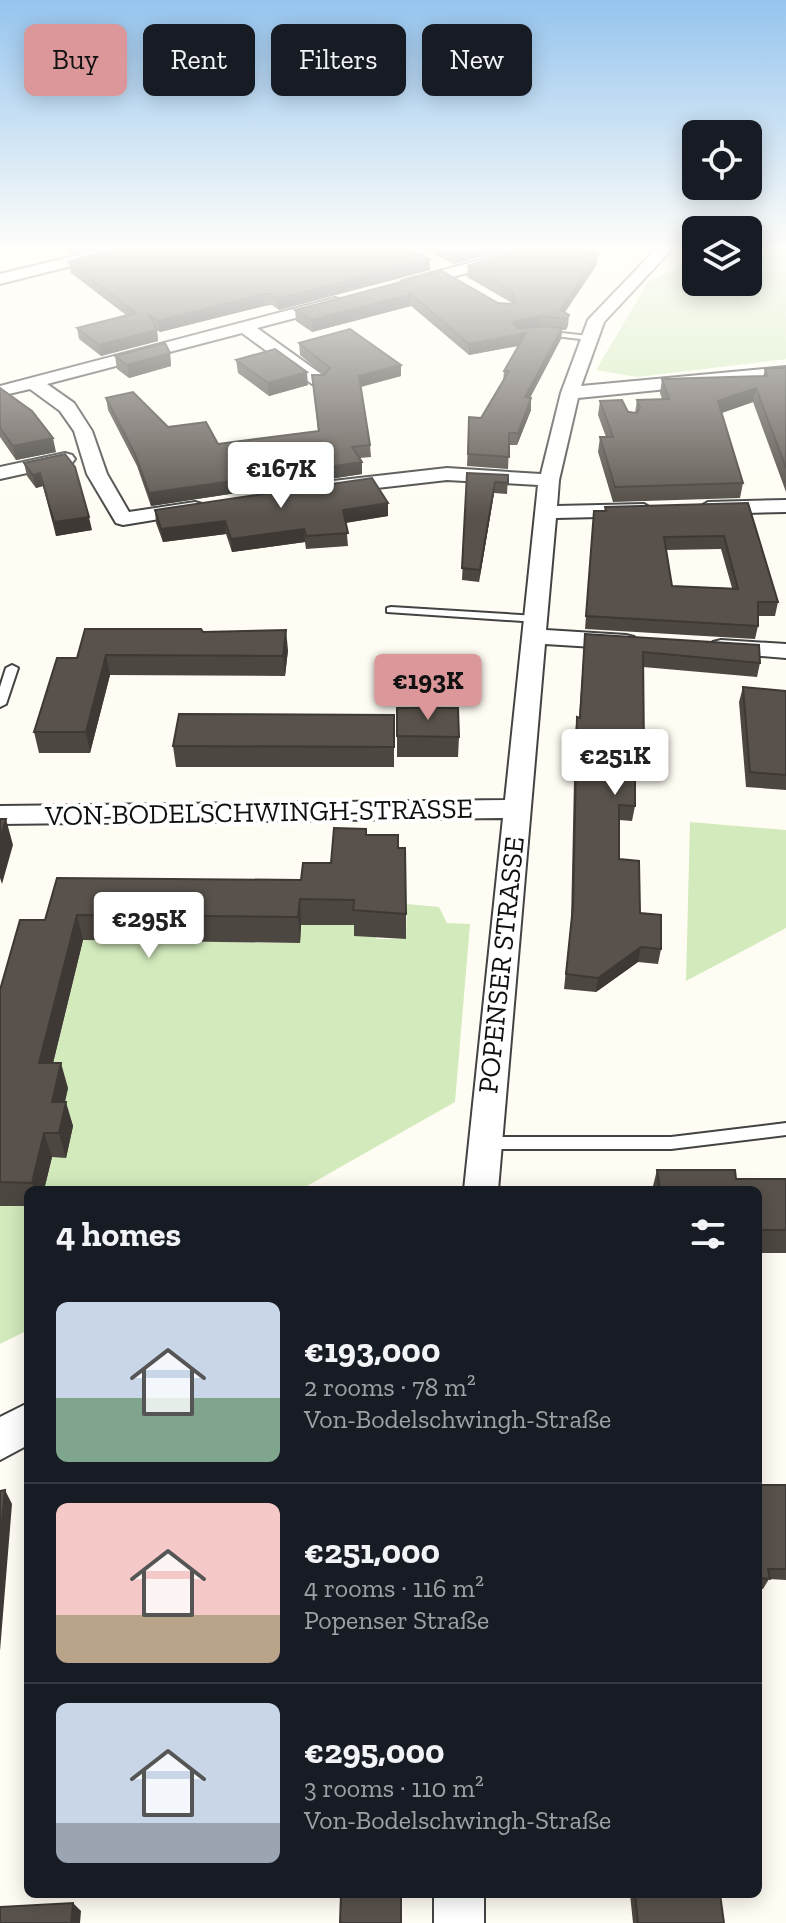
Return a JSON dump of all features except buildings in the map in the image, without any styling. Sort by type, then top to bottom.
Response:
[{"type":"street","points":[[0,391],[207,338]]},
{"type":"street","points":[[259,338],[318,380]]},
{"type":"street","name":"POPENSER STRASSE","points":[[481,1186],[549,480],[570,393],[589,338]]},
{"type":"street","points":[[570,393],[620,394],[786,372]]},
{"type":"street","points":[[32,382],[67,407],[83,431],[97,474],[123,519],[213,505]]},
{"type":"street","points":[[0,473],[91,453]]},
{"type":"street","points":[[317,490],[447,474],[549,480]]},
{"type":"street","points":[[691,509],[786,506]]},
{"type":"street","points":[[548,512],[659,509]]},
{"type":"street","points":[[537,628],[645,643]]},
{"type":"street","points":[[692,645],[786,651]]},
{"type":"street","name":"VON-BODELSCHWINGH-STRASSE","points":[[0,815],[518,809]]},
{"type":"street","points":[[0,1440],[24,1425]]},
{"type":"street","points":[[459,1898],[459,1923]]},
{"type":"lane","points":[[391,610],[537,628]]},
{"type":"lane","points":[[0,704],[12,668]]},
{"type":"lane","points":[[484,1143],[671,1143],[786,1129]]},
{"type":"green space","points":[[615,338],[786,338],[786,359],[638,377],[596,370]]},
{"type":"green space","points":[[690,822],[786,830],[786,928],[686,981]]},
{"type":"green space","points":[[407,904],[439,907],[447,923],[470,924],[455,1102],[307,1186],[45,1186],[52,1157],[47,1088],[83,940],[299,943],[301,925],[339,925],[355,920],[377,939],[406,939]]},
{"type":"green space","points":[[0,1206],[24,1206],[24,1332],[0,1344]]}]
